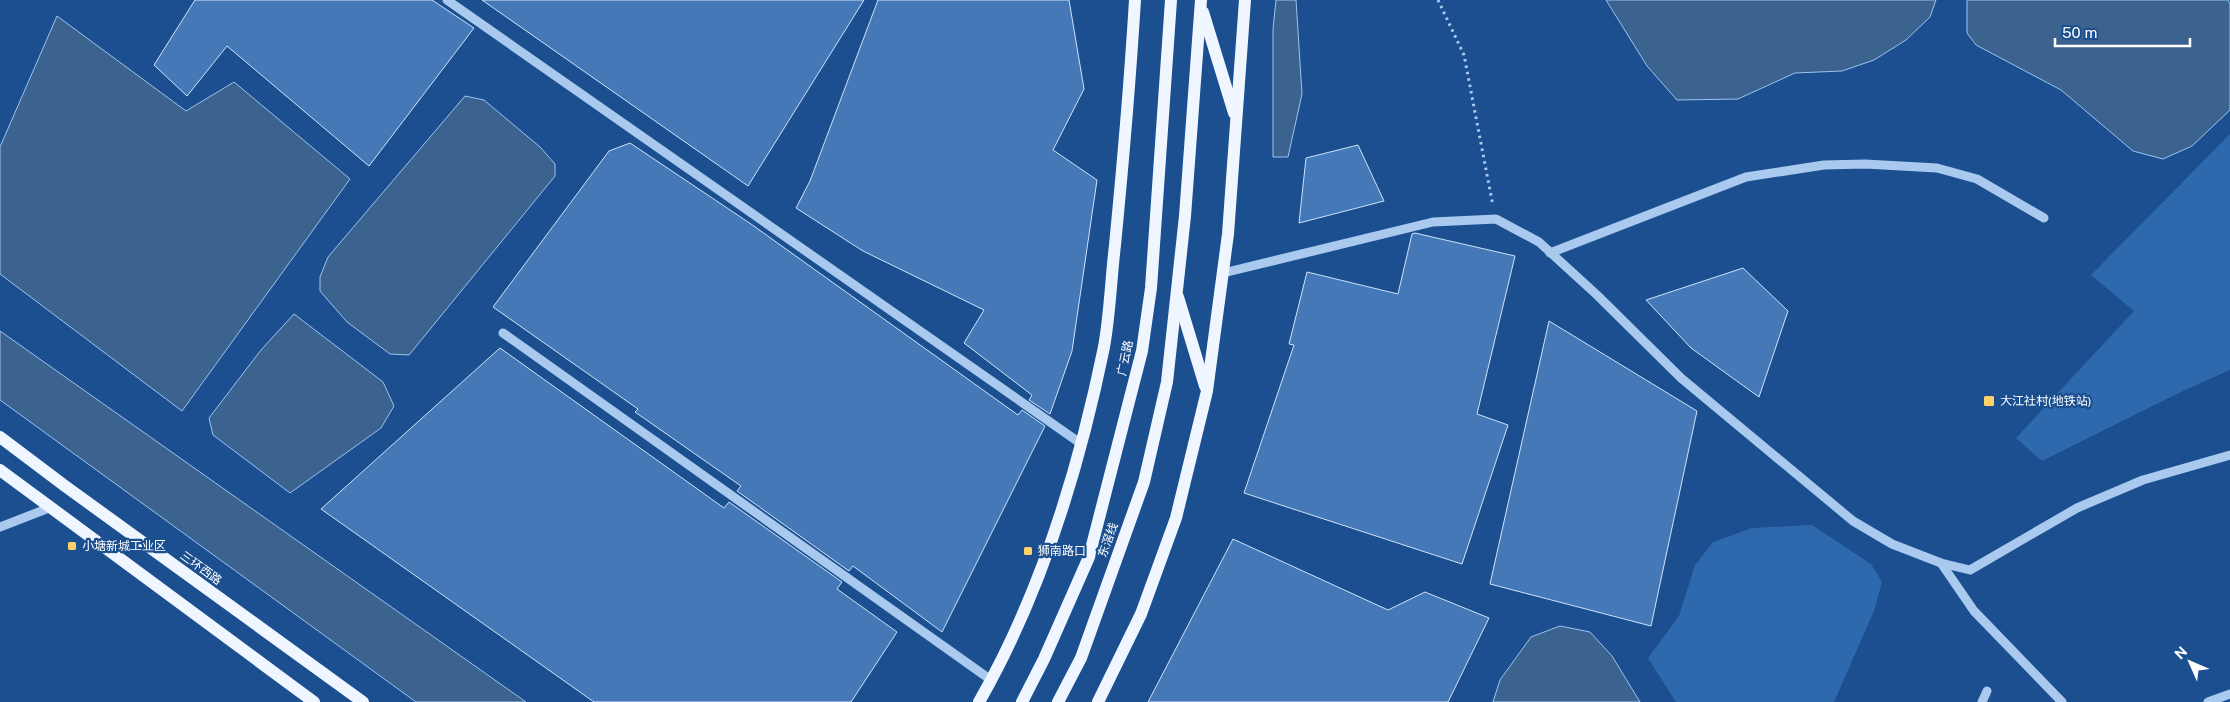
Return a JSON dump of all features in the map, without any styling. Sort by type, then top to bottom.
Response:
[{"type":"main road","points":[[979,702],[992,680],[1041,571],[1080,443],[1104,345],[1126,138],[1135,0]]},
{"type":"main road","name":"广云路","points":[[1022,702],[1044,659],[1089,557],[1142,350],[1151,288],[1171,0]]},
{"type":"main road","points":[[1098,702],[1141,614],[1176,518],[1207,391],[1228,234],[1245,0]]},
{"type":"main road","points":[[1201,3],[1236,120]]},
{"type":"main road","points":[[1201,3],[1185,216],[1177,293],[1207,391]]},
{"type":"main road","name":"东滘线","points":[[1058,702],[1081,658],[1144,482],[1167,382],[1177,293]]},
{"type":"main road","name":"三环西路","points":[[0,437],[363,702]]},
{"type":"main road","points":[[0,470],[314,702]]},
{"type":"street","points":[[447,0],[1080,443]]},
{"type":"street","points":[[1550,253],[1746,177],[1824,165],[1865,164],[1937,168],[1977,179],[2044,218]]},
{"type":"street","points":[[1223,273],[1433,222],[1496,219],[1539,242],[1682,378],[1853,522],[1892,544],[1941,563],[1970,570],[2077,508],[2143,480],[2230,455]]},
{"type":"street","points":[[503,333],[992,680]]},
{"type":"street","points":[[0,527],[49,508]]},
{"type":"street","points":[[1941,563],[1974,611],[2062,702]]},
{"type":"street","points":[[1982,702],[1987,691]]},
{"type":"street","points":[[2208,702],[2230,694]]},
{"type":"path","points":[[1438,0],[1464,55],[1496,219]]},
{"type":"shaded area","points":[[1276,0],[1296,0],[1302,94],[1288,157],[1273,157],[1273,29]]},
{"type":"shaded area","points":[[1606,0],[1936,0],[1930,17],[1906,40],[1874,60],[1842,71],[1795,73],[1738,99],[1677,100],[1647,66]]},
{"type":"shaded area","points":[[1967,0],[2228,0],[2230,4],[2230,110],[2192,146],[2163,159],[2133,151],[2061,90],[1976,45],[1967,33]]},
{"type":"shaded area","points":[[57,16],[186,111],[234,82],[350,179],[182,411],[0,274],[0,147]]},
{"type":"shaded area","points":[[465,96],[484,100],[540,147],[555,164],[555,176],[409,355],[390,354],[347,322],[320,291],[320,277],[328,257]]},
{"type":"shaded area","points":[[2230,134],[2230,370],[2187,389],[2042,461],[2016,438],[2134,311],[2091,275]]},
{"type":"shaded area","points":[[294,314],[383,382],[394,406],[381,428],[290,493],[213,435],[209,418],[261,350]]},
{"type":"shaded area","points":[[0,331],[526,702],[416,702],[0,400]]},
{"type":"shaded area","points":[[1812,525],[1871,564],[1882,582],[1874,611],[1834,702],[1676,702],[1648,658],[1679,616],[1695,565],[1713,542],[1752,528]]},
{"type":"shaded area","points":[[1560,626],[1590,632],[1612,656],[1640,702],[1493,702],[1500,680],[1531,637]]},
{"type":"building","points":[[195,0],[432,0],[474,28],[369,166],[227,46],[187,96],[154,65]]},
{"type":"building","points":[[482,0],[864,0],[748,186]]},
{"type":"building","points":[[878,0],[1069,0],[1084,89],[1053,150],[1097,180],[1072,351],[1050,414],[1029,400],[1032,395],[964,343],[984,310],[863,251],[796,208],[810,181]]},
{"type":"building","points":[[630,143],[751,224],[1018,415],[1022,410],[1045,426],[942,632],[853,566],[849,571],[737,491],[741,486],[635,412],[638,409],[493,307],[609,151]]},
{"type":"building","points":[[1358,145],[1384,201],[1299,223],[1306,158]]},
{"type":"building","points":[[1415,233],[1515,256],[1477,414],[1508,425],[1462,564],[1244,493],[1294,345],[1289,344],[1307,272],[1398,294],[1412,234]]},
{"type":"building","points":[[1743,268],[1788,311],[1759,397],[1691,348],[1646,300]]},
{"type":"building","points":[[1549,321],[1697,411],[1651,626],[1490,584]]},
{"type":"building","points":[[500,348],[724,508],[729,502],[842,582],[837,589],[897,632],[851,702],[594,702],[321,509]]},
{"type":"building","points":[[1233,539],[1388,610],[1425,592],[1489,618],[1448,702],[1148,702]]},
{"type":"place","name":"大江社村(地铁站)","points":[[1989,401]]},
{"type":"place","name":"小塘新城工业区","points":[[72,546]]},
{"type":"place","name":"狮南路口","points":[[1028,551]]}]
